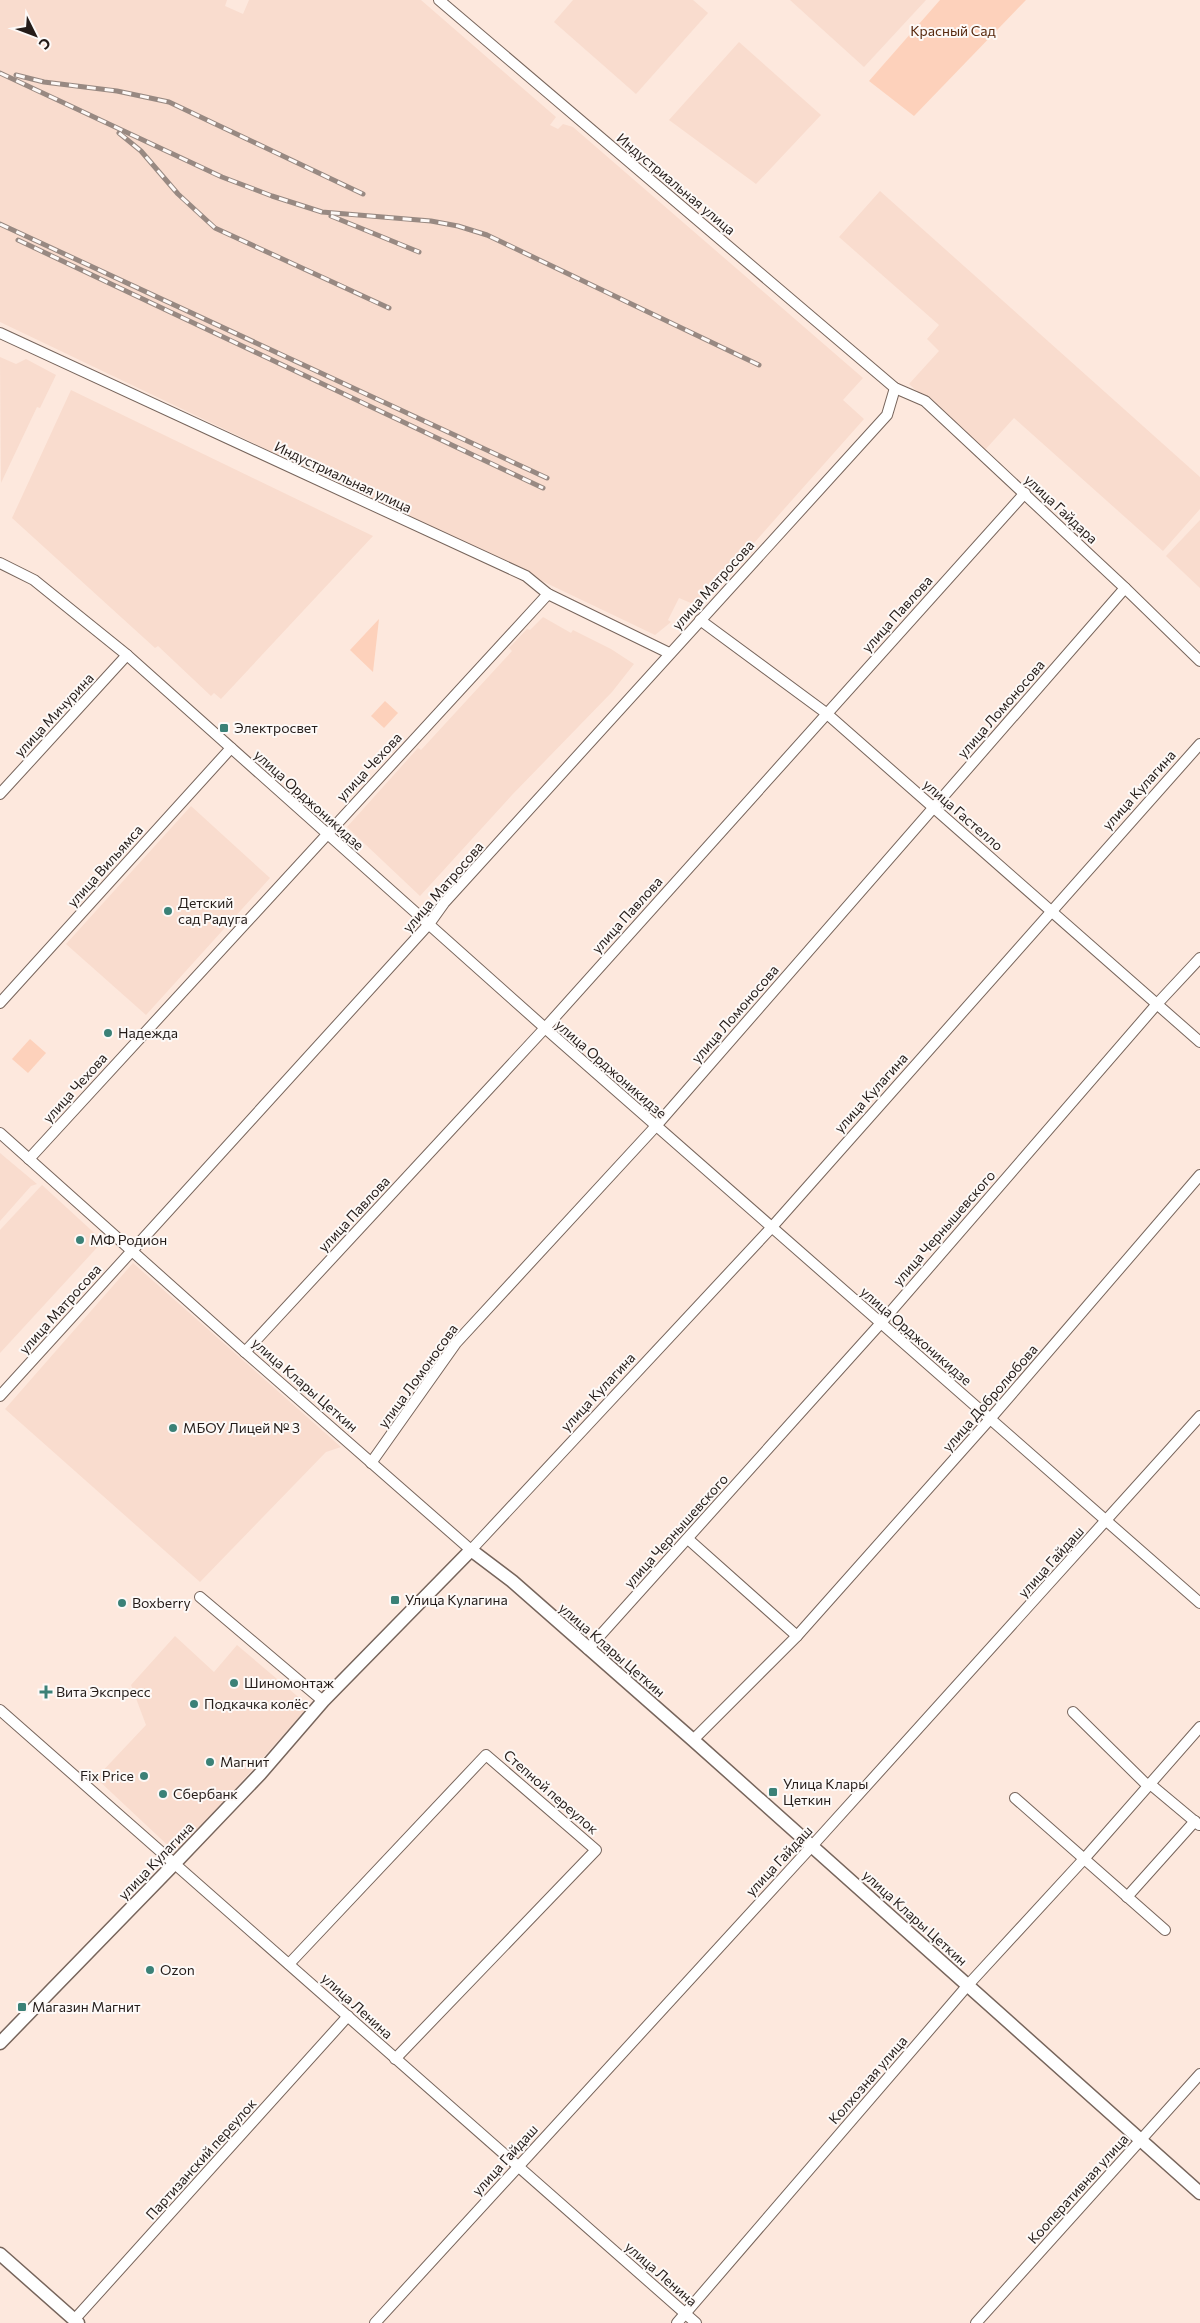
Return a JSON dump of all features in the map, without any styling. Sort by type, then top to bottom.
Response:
[{"type":"main road","name":"улица Клары Цеткин","points":[[471,1550],[512,1582],[693,1740],[1200,2193]]},
{"type":"main road","name":"улица Кулагина","points":[[0,2043],[260,1774],[323,1701],[471,1550]]},
{"type":"main road","points":[[0,2254],[76,2321]]},
{"type":"street","name":"Индустриальная улица","points":[[439,0],[895,388]]},
{"type":"street","name":"Индустриальная улица","points":[[0,333],[526,576],[548,594],[669,653]]},
{"type":"street","name":"улица Гайдара","points":[[895,388],[925,401],[1126,588],[1200,661]]},
{"type":"street","name":"улица Матросова","points":[[0,1396],[429,924],[444,904],[669,653],[886,415],[895,388]]},
{"type":"street","name":"улица Павлова","points":[[245,1352],[545,1028],[1025,493]]},
{"type":"street","name":"улица Орджоникидзе","points":[[0,563],[34,580],[127,655],[326,834],[880,1324],[1200,1603]]},
{"type":"street","name":"улица Ломоносова","points":[[371,1463],[456,1343],[656,1126],[1126,588]]},
{"type":"street","name":"улица Чехова","points":[[29,1159],[548,594]]},
{"type":"street","name":"улица Гастелло","points":[[700,620],[826,713],[1200,1042]]},
{"type":"street","name":"улица Мичурина","points":[[0,794],[127,655]]},
{"type":"street","name":"улица Кулагина","points":[[471,1550],[772,1227],[1200,744]]},
{"type":"street","name":"улица Вильямса","points":[[0,1003],[231,748]]},
{"type":"street","name":"улица Чернышевского","points":[[588,1649],[880,1324],[1157,1004],[1200,958]]},
{"type":"street","name":"улица Клары Цеткин","points":[[0,1133],[245,1352],[471,1550]]},
{"type":"street","name":"улица Добролюбова","points":[[693,1740],[798,1636],[1200,1175]]},
{"type":"street","name":"улица Гайдаш","points":[[375,2323],[812,1846],[1200,1416]]},
{"type":"street","points":[[688,1539],[798,1636]]},
{"type":"street","points":[[200,1597],[323,1701]]},
{"type":"street","name":"улица Ленина","points":[[0,1710],[696,2323]]},
{"type":"street","points":[[1073,1712],[1149,1785],[1197,1823],[1127,1897]]},
{"type":"street","name":"Колхозная улица","points":[[677,2323],[968,1985],[1084,1859],[1200,1727]]},
{"type":"street","name":"Степной переулок","points":[[289,1964],[486,1755],[596,1850],[395,2058]]},
{"type":"street","points":[[1015,1798],[1165,1930]]},
{"type":"street","name":"Партизанский переулок","points":[[76,2321],[348,2016]]},
{"type":"street","name":"Кооперативная улица","points":[[976,2323],[1200,2074]]},
{"type":"shaded area","points":[[0,0],[227,0],[225,6],[243,14],[249,0],[421,0],[556,117],[550,125],[558,129],[563,124],[573,127],[863,378],[843,400],[864,419],[698,606],[679,598],[668,620],[671,622],[655,635],[0,322]]},
{"type":"shaded area","points":[[573,0],[693,0],[708,13],[636,94],[554,22]]},
{"type":"shaded area","points":[[790,0],[926,0],[864,67]]},
{"type":"shaded area","points":[[739,42],[821,115],[756,184],[669,120]]},
{"type":"shaded area","points":[[880,191],[1200,477],[1200,509],[1163,551],[1014,418],[984,451],[909,384],[939,351],[927,339],[939,325],[839,237]]},
{"type":"shaded area","points":[[0,357],[16,364],[26,359],[56,375],[40,408],[37,407],[1,483]]},
{"type":"shaded area","points":[[71,390],[373,536],[221,699],[214,693],[211,696],[158,646],[155,648],[12,518]]},
{"type":"shaded area","points":[[1200,520],[1200,588],[1166,556]]},
{"type":"shaded area","points":[[543,617],[571,633],[573,630],[611,649],[634,664],[612,692],[512,795],[420,896],[347,827],[418,748],[421,750],[512,651],[509,648],[527,629],[530,630]]},
{"type":"shaded area","name":"Детский сад Радуга","points":[[191,806],[270,878],[146,1015],[66,944]]},
{"type":"shaded area","points":[[0,1153],[37,1184],[31,1186],[0,1221]]},
{"type":"shaded area","points":[[42,1185],[103,1241],[0,1353],[0,1230]]},
{"type":"shaded area","name":"МБОУ Лицей № 3","points":[[133,1263],[341,1447],[326,1452],[200,1582],[5,1409]]},
{"type":"shaded area","points":[[175,1636],[214,1672],[237,1645],[309,1706],[177,1854],[96,1778],[146,1725],[131,1685]]},
{"type":"green space","name":"Красный Сад","points":[[940,0],[1026,0],[914,116],[869,81]]},
{"type":"green space","points":[[379,619],[373,672],[350,650]]},
{"type":"green space","points":[[385,701],[398,713],[384,728],[371,716]]},
{"type":"green space","points":[[30,1039],[46,1053],[28,1073],[12,1059]]},
{"type":"railway","points":[[0,73],[222,177],[272,196],[322,212],[431,221],[458,226],[487,235],[759,365]]},
{"type":"railway","points":[[16,75],[44,82],[117,91],[169,102],[363,194]]},
{"type":"railway","points":[[119,133],[141,151],[178,194],[215,228],[389,308]]},
{"type":"railway","points":[[331,216],[419,252]]},
{"type":"railway","points":[[0,224],[547,478]]},
{"type":"railway","points":[[18,240],[543,488]]},
{"type":"place","name":"Электросвет","points":[[224,728]]},
{"type":"place","name":"Детский сад Радуга","points":[[168,911]]},
{"type":"place","name":"Надежда","points":[[108,1033]]},
{"type":"place","name":"МФ Родион","points":[[80,1240]]},
{"type":"place","name":"МБОУ Лицей № 3","points":[[173,1428]]},
{"type":"place","name":"Улица Кулагина","points":[[395,1600]]},
{"type":"place","name":"Boxberry","points":[[122,1603]]},
{"type":"place","name":"Шиномонтаж","points":[[234,1683]]},
{"type":"place","name":"Вита Экспресс","points":[[46,1692]]},
{"type":"place","name":"Подкачка колёс","points":[[194,1704]]},
{"type":"place","name":"Магнит","points":[[210,1762]]},
{"type":"place","name":"Fix Price","points":[[144,1776]]},
{"type":"place","name":"Улица Клары Цеткин","points":[[773,1792]]},
{"type":"place","name":"Сбербанк","points":[[163,1794]]},
{"type":"place","name":"Ozon","points":[[150,1970]]},
{"type":"place","name":"Магазин Магнит","points":[[22,2007]]}]
